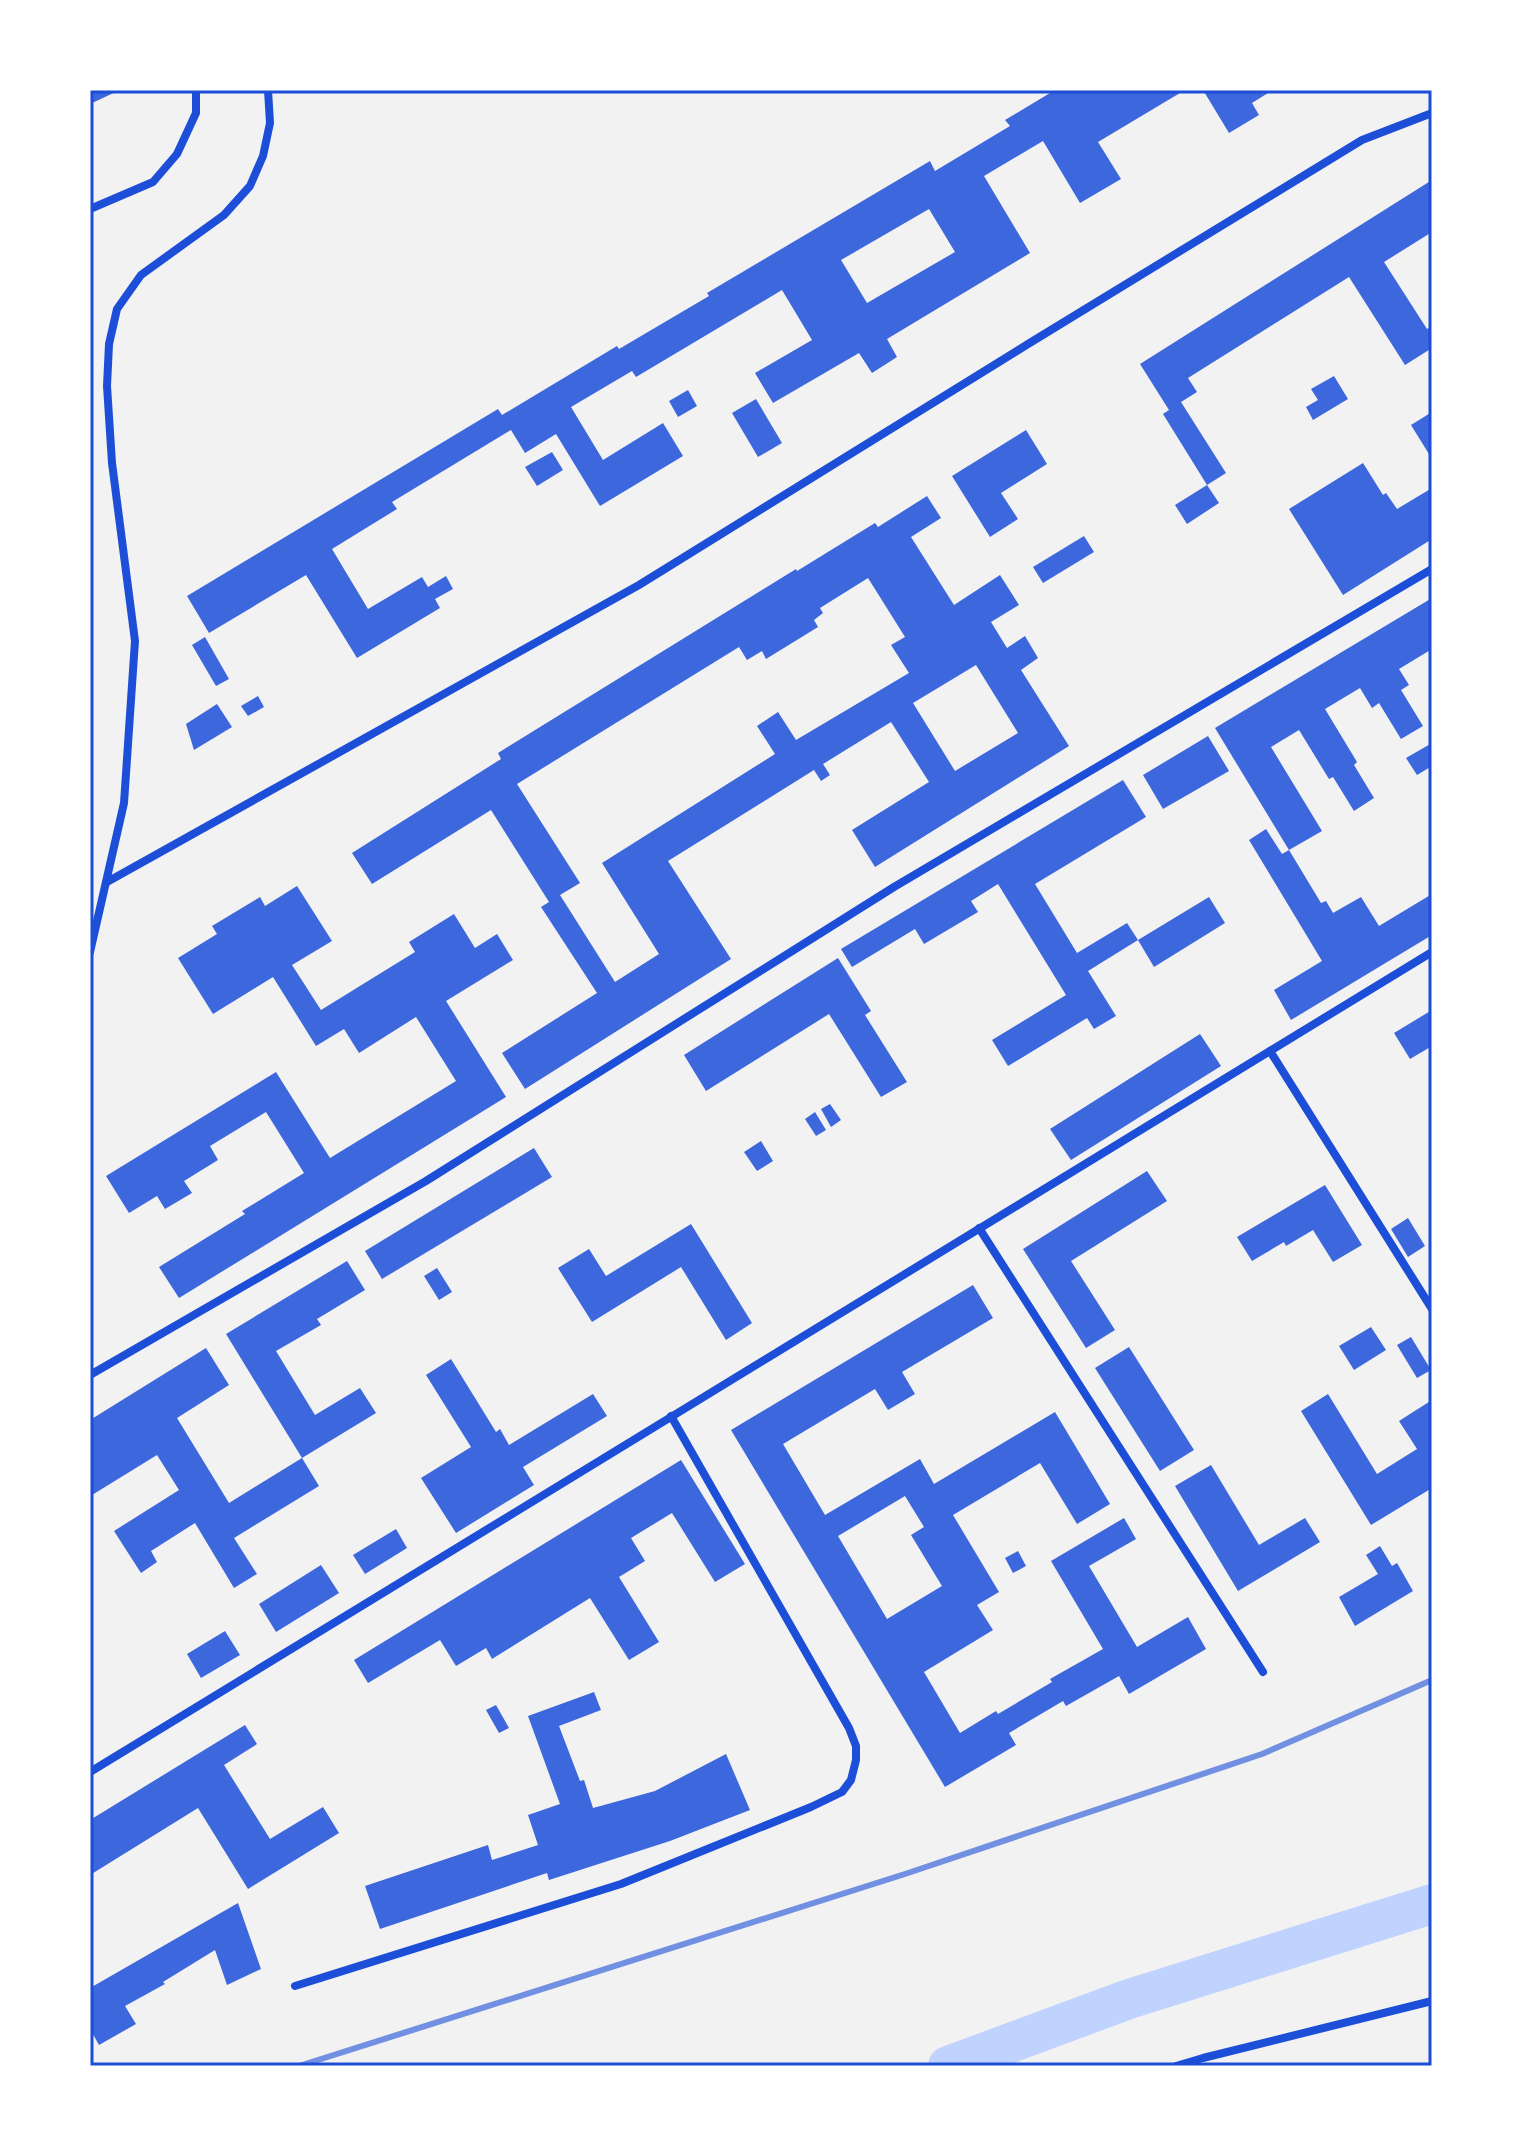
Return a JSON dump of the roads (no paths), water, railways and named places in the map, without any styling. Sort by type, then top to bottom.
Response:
[{"type":"street","points":[[90,209],[153,182],[184,141],[196,113],[196,90]]},
{"type":"street","points":[[90,952],[93,928],[107,882],[124,803],[135,641],[112,463],[107,386],[109,344],[117,309],[141,275],[224,215],[250,186],[263,156],[270,123],[268,90]]},
{"type":"street","points":[[107,882],[639,585],[1362,140],[1432,113]]},
{"type":"street","points":[[90,1375],[426,1181],[894,887],[1432,569]]},
{"type":"street","points":[[90,1772],[1432,952]]},
{"type":"street","points":[[1270,1051],[1432,1309]]},
{"type":"street","points":[[979,1228],[1263,1672]]},
{"type":"street","points":[[295,1986],[621,1884],[811,1807],[842,1792],[851,1780],[856,1746],[849,1728],[671,1416]]},
{"type":"street","points":[[1176,2066],[1432,2001]]},
{"type":"waterway","points":[[948,2066],[1129,1999],[1432,1904]]},
{"type":"railway","points":[[299,2066],[905,1874],[1262,1754],[1432,1680]]}]
